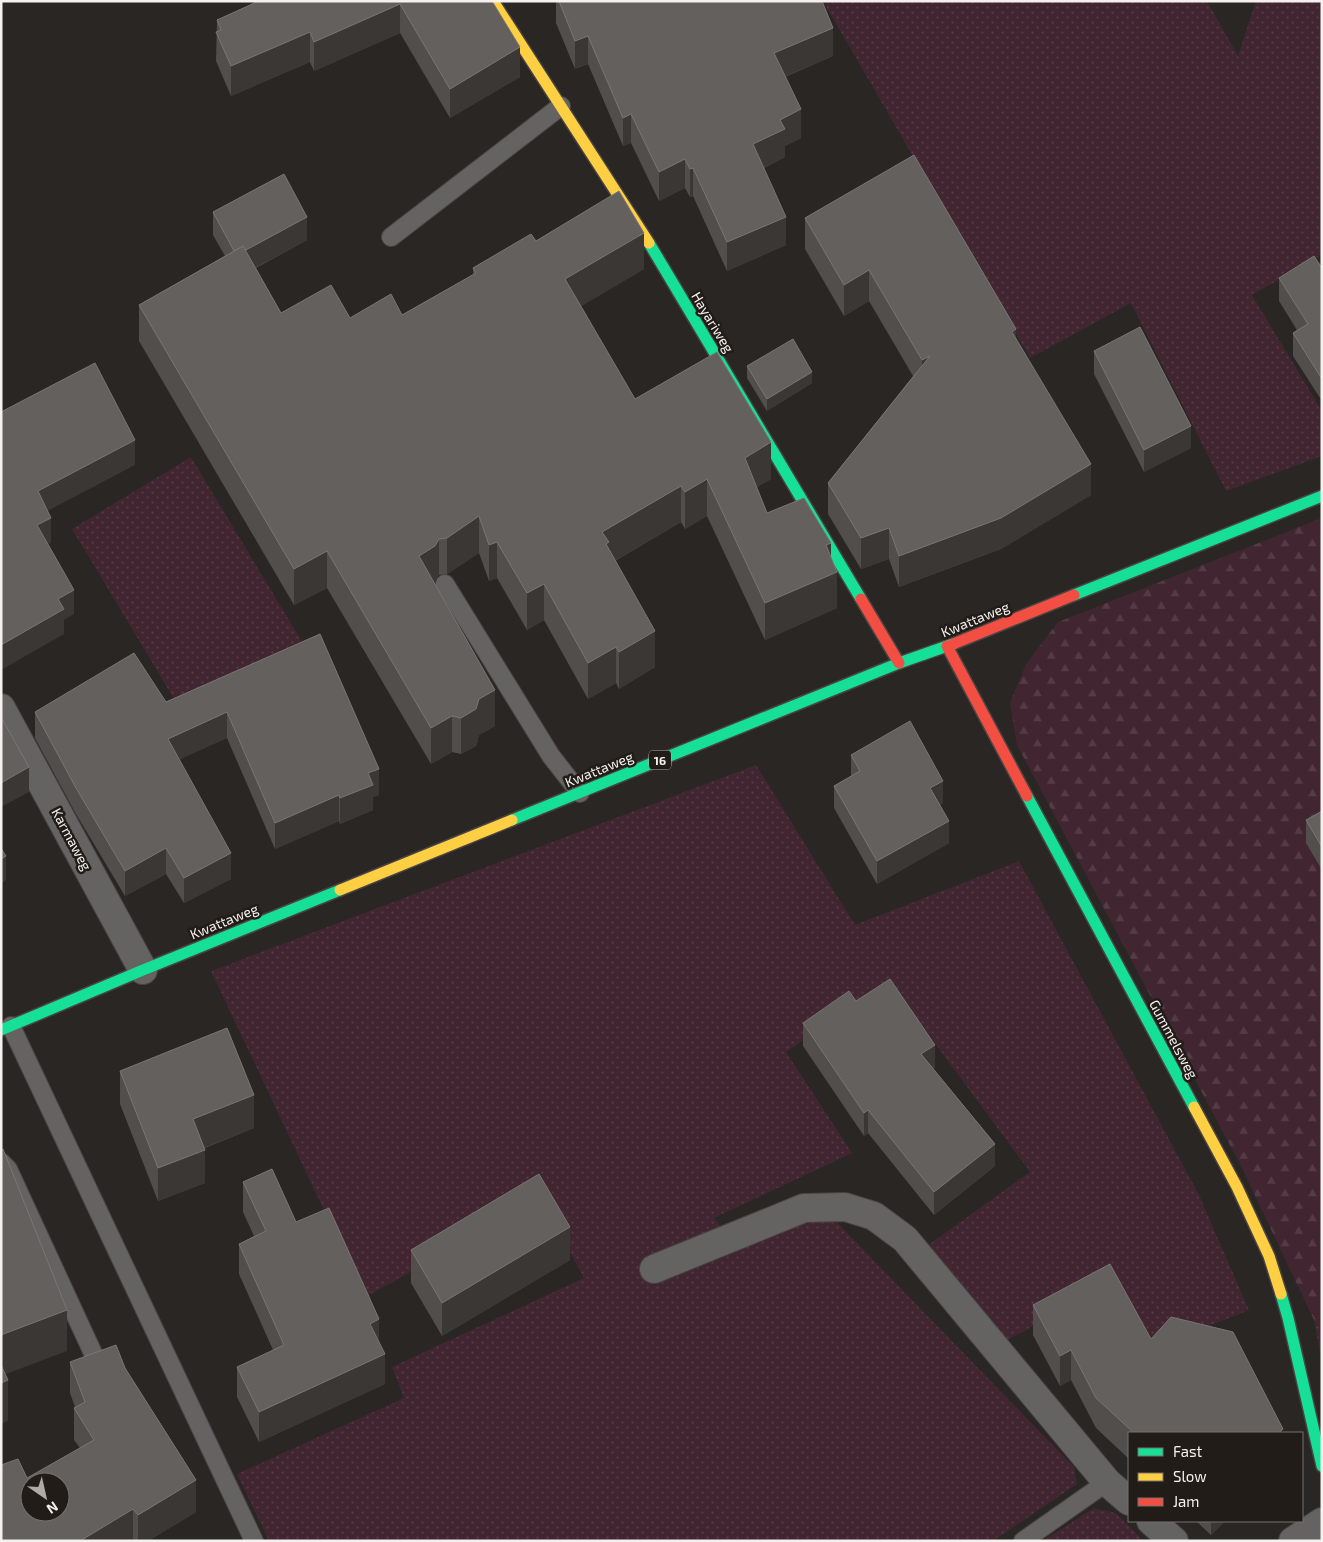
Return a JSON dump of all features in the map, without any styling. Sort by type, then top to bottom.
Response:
[{"type":"street","name":"Hayariweg","points":[[493,1],[647,240],[899,663]]},
{"type":"street","name":"Kwattaweg","points":[[6,1028],[143,970],[899,663],[947,646],[1322,496]]},
{"type":"street","name":"Gummelsweg","points":[[947,646],[1237,1187],[1268,1256],[1288,1318],[1322,1466]]},
{"type":"street","name":"Karmaweg","points":[[1,708],[143,970]]},
{"type":"street","points":[[654,1269],[804,1208],[845,1207],[874,1216],[905,1240],[1107,1482],[1128,1500]]},
{"type":"street","points":[[1152,1522],[1174,1541]]},
{"type":"street","points":[[1293,1541],[1322,1522]]},
{"type":"lane","points":[[391,237],[561,106]]},
{"type":"lane","points":[[445,584],[552,756],[580,792]]},
{"type":"lane","points":[[6,1028],[254,1541]]},
{"type":"lane","points":[[1,1162],[8,1169],[98,1364]]},
{"type":"lane","points":[[1023,1541],[1107,1482]]},
{"type":"green space","points":[[823,1],[1207,1],[1238,56],[1256,1],[1322,1],[1322,255],[1252,295],[1322,411],[1322,456],[1226,491],[1131,303],[1030,358]]},
{"type":"green space","points":[[191,457],[304,645],[185,717],[72,529]]},
{"type":"green space","points":[[1322,518],[1322,1316],[1314,1320],[1241,1166],[1017,745],[1010,703],[1026,664],[1058,622]]},
{"type":"green space","points":[[756,765],[855,925],[1019,861],[1199,1195],[1249,1310],[1147,1351],[1113,1284],[1007,1340],[920,1251],[1030,1172],[889,981],[786,1052],[852,1153],[714,1218],[737,1247],[825,1210],[1074,1467],[1077,1484],[993,1541],[269,1541],[237,1474],[404,1398],[392,1367],[584,1278],[542,1200],[365,1297],[211,971]]},
{"type":"green space","points":[[1322,1316],[1322,1362],[1314,1320]]},
{"type":"green space","points":[[1094,1508],[1116,1513],[1144,1541],[1043,1541]]},
{"type":"building","points":[[259,1],[492,1],[520,47],[450,89],[400,4],[314,42],[310,32],[231,66],[216,32],[221,30],[217,20]]},
{"type":"building","points":[[559,1],[822,1],[833,28],[774,53],[801,109],[780,120],[785,129],[753,144],[786,217],[727,242],[693,168],[690,169],[685,159],[659,172],[631,114],[623,118],[588,36],[575,41]]},
{"type":"building","points":[[914,155],[1016,329],[1012,332],[1091,464],[1001,518],[899,556],[889,528],[861,538],[828,483],[930,356],[922,360],[869,270],[844,285],[805,218]]},
{"type":"building","points":[[284,174],[307,217],[246,250],[243,246],[234,251],[213,212]]},
{"type":"building","points":[[619,191],[644,233],[565,279],[635,399],[717,352],[771,442],[745,458],[767,513],[804,498],[831,543],[826,545],[837,572],[765,603],[707,479],[685,492],[681,486],[602,532],[609,542],[606,544],[655,631],[619,652],[616,647],[588,663],[544,584],[527,593],[497,542],[489,545],[479,516],[447,538],[439,539],[435,546],[419,556],[495,690],[479,699],[476,709],[461,718],[452,716],[431,728],[327,551],[294,569],[139,305],[243,246],[281,313],[331,285],[350,318],[391,294],[402,315],[476,273],[473,268],[531,234],[536,241]]},
{"type":"building","points":[[1314,256],[1322,268],[1322,379],[1293,333],[1308,324],[1279,278]]},
{"type":"building","points":[[1140,327],[1191,426],[1144,450],[1094,351]]},
{"type":"building","points":[[793,339],[812,372],[767,399],[747,366]]},
{"type":"building","points":[[95,363],[135,440],[38,491],[51,518],[37,525],[74,590],[58,599],[64,609],[1,645],[1,412]]},
{"type":"building","points":[[320,634],[379,769],[368,773],[373,785],[340,798],[339,795],[275,823],[227,712],[168,739],[231,853],[184,878],[166,848],[125,871],[76,788],[35,712],[134,653],[166,702]]},
{"type":"building","points":[[1,717],[29,767],[1,783]]},
{"type":"building","points":[[910,721],[943,781],[930,788],[949,821],[877,861],[834,786],[860,771],[851,755]]},
{"type":"building","points":[[1322,811],[1322,847],[1306,820]]},
{"type":"building","points":[[1,848],[6,856],[1,859]]},
{"type":"building","points":[[890,979],[935,1045],[921,1054],[995,1144],[934,1192],[868,1110],[864,1113],[803,1023],[849,991],[856,1001]]},
{"type":"building","points":[[227,1028],[254,1095],[193,1119],[205,1150],[158,1168],[120,1071]]},
{"type":"building","points":[[3,1149],[67,1310],[1,1335],[1,1150]]},
{"type":"building","points":[[272,1169],[296,1222],[329,1208],[379,1319],[370,1324],[385,1354],[259,1412],[237,1367],[284,1345],[239,1244],[266,1231],[243,1182]]},
{"type":"building","points":[[539,1174],[570,1227],[442,1303],[411,1250]]},
{"type":"building","points":[[1110,1264],[1151,1339],[1171,1317],[1233,1332],[1283,1429],[1280,1432],[1133,1432],[1096,1398],[1071,1350],[1060,1356],[1033,1305]]},
{"type":"building","points":[[116,1345],[125,1368],[196,1480],[138,1515],[133,1509],[80,1541],[1,1541],[1,1465],[18,1459],[24,1472],[20,1472],[20,1522],[70,1522],[70,1472],[38,1472],[94,1440],[74,1408],[85,1402],[70,1362]]},
{"type":"building","points":[[1,1365],[8,1380],[1,1383]]},
{"type":"traffic: fast","points":[[649,243],[861,599]]},
{"type":"traffic: fast","points":[[1074,595],[1322,496]]},
{"type":"traffic: fast","points":[[512,820],[899,663],[953,644]]},
{"type":"traffic: fast","points":[[1027,796],[1194,1107]]},
{"type":"traffic: fast","points":[[1,1030],[340,890]]},
{"type":"traffic: fast","points":[[1281,1294],[1322,1466]]},
{"type":"traffic: slow","points":[[493,1],[649,243]]},
{"type":"traffic: slow","points":[[340,890],[512,820]]},
{"type":"traffic: slow","points":[[1194,1107],[1237,1187],[1269,1256],[1281,1294]]},
{"type":"traffic: jam","points":[[953,644],[1074,595]]},
{"type":"traffic: jam","points":[[861,599],[899,663]]},
{"type":"traffic: jam","points":[[947,646],[1027,796]]}]
